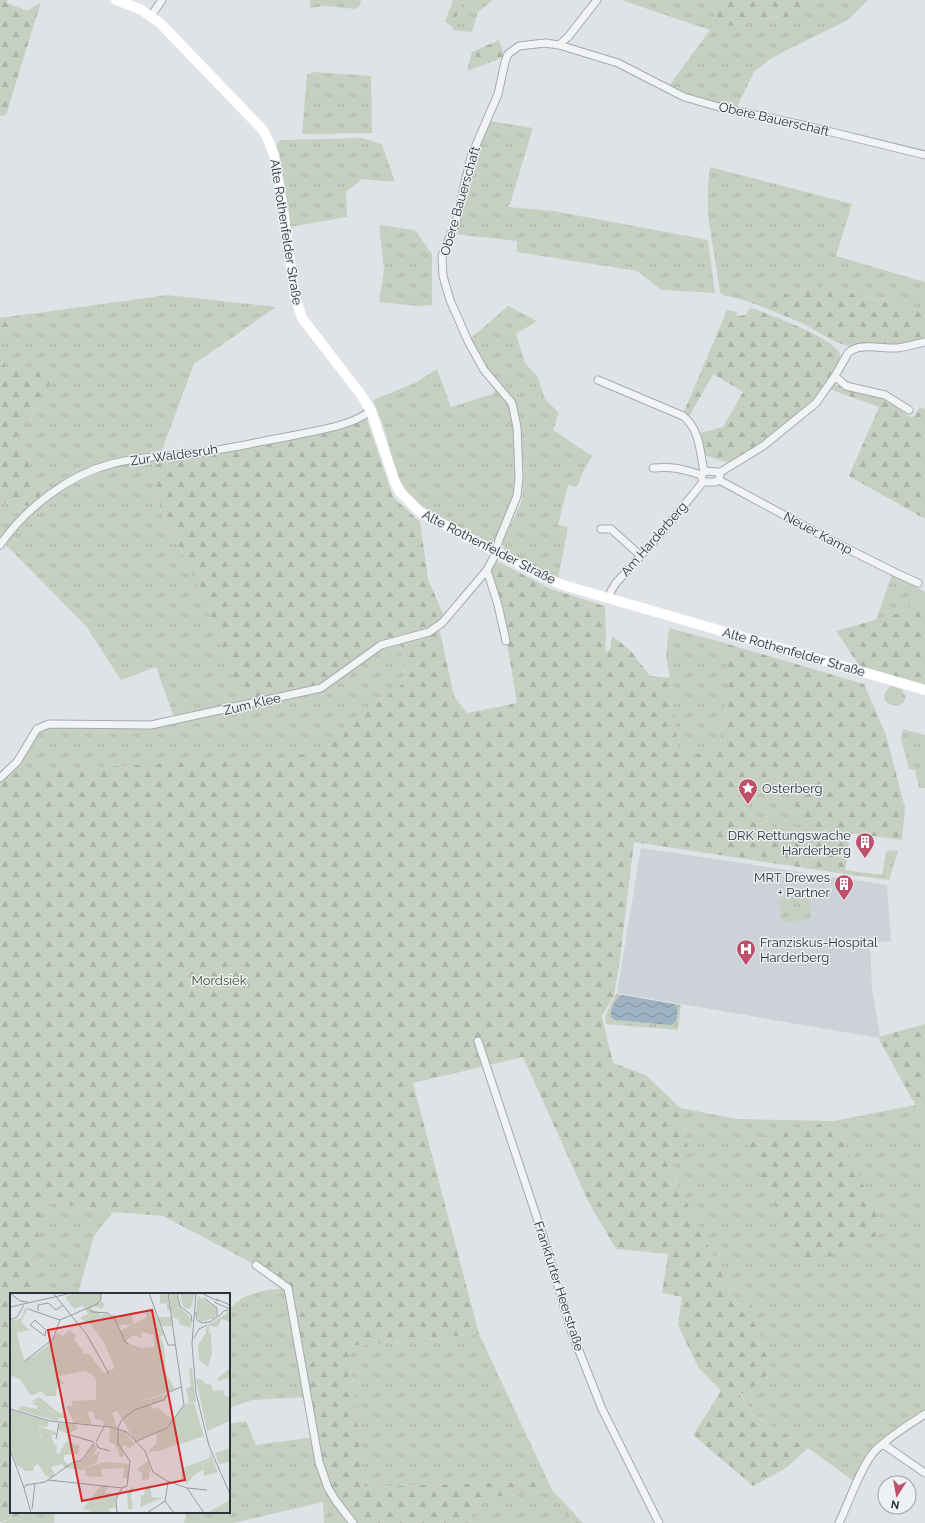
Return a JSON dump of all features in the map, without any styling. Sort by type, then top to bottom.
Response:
[{"type":"street","name":"Alte Rothenfelder Straße","points":[[116,0],[140,8],[151,16],[170,33],[262,130],[274,155],[295,297],[302,318],[362,396],[371,411],[395,482],[400,492],[408,502],[420,512],[544,578],[563,585],[925,690]]},
{"type":"street","points":[[151,16],[162,0]]},
{"type":"street","points":[[559,45],[568,37],[597,0]]},
{"type":"street","name":"Obere Bauerschaft","points":[[496,552],[499,540],[517,496],[520,478],[517,427],[512,403],[484,370],[468,342],[450,300],[443,276],[442,256],[456,222],[474,150],[498,94],[508,54],[519,46],[545,43],[559,45],[618,63],[684,97],[719,107],[811,127],[925,155]]},
{"type":"street","points":[[653,468],[668,466],[680,468],[715,482],[719,477],[763,446],[816,403],[835,376],[848,353],[854,349],[871,346],[898,348],[925,342]]},
{"type":"street","points":[[835,376],[846,386],[885,395],[910,410]]},
{"type":"street","points":[[598,380],[683,416],[688,420],[696,431],[703,476]]},
{"type":"street","name":"Zur Waldesruh","points":[[0,545],[33,508],[53,492],[89,472],[111,464],[150,457],[204,452],[315,431],[347,423],[371,411]]},
{"type":"street","points":[[703,476],[714,471],[719,477]]},
{"type":"street","name":"Am Harderberg","points":[[609,599],[616,583],[641,556],[703,476]]},
{"type":"street","name":"Neuer Kamp","points":[[719,477],[723,483],[896,574],[918,583]]},
{"type":"street","points":[[601,529],[611,529],[641,556]]},
{"type":"street","name":"Zum Klee","points":[[0,778],[17,762],[37,728],[49,724],[151,725],[321,688],[381,645],[429,632],[442,623],[487,570],[496,552]]},
{"type":"street","points":[[487,570],[498,605],[506,641]]},
{"type":"street","name":"Frankfurter Heerstraße","points":[[478,1042],[541,1232],[572,1333],[602,1410],[659,1523]]},
{"type":"street","points":[[256,1265],[288,1288],[319,1462],[328,1488],[336,1501],[354,1523]]},
{"type":"street","points":[[839,1523],[856,1483],[870,1458],[884,1444],[925,1414]]},
{"type":"street","points":[[884,1444],[925,1473]]},
{"type":"shaded area","name":"Franziskus-Hospital Harderberg","points":[[641,848],[887,885],[891,941],[870,943],[872,990],[880,1036],[879,1038],[617,993]]},
{"type":"green space","points":[[0,0],[7,0],[7,3],[27,11],[41,2],[6,115],[0,116]]},
{"type":"green space","points":[[310,0],[361,0],[360,5],[356,9],[324,6],[310,8]]},
{"type":"green space","points":[[453,0],[463,0],[453,27],[445,22]]},
{"type":"green space","points":[[463,0],[493,0],[478,12],[472,32],[452,30]]},
{"type":"green space","points":[[621,0],[719,0],[710,30]]},
{"type":"green space","points":[[719,0],[820,0],[795,22],[774,17],[710,30]]},
{"type":"green space","points":[[820,0],[868,0],[848,20],[785,51],[769,60],[754,72],[738,105],[735,107],[729,107],[692,97],[669,86],[710,30],[774,17],[795,21]]},
{"type":"green space","points":[[499,40],[504,55],[499,59],[467,71],[472,52]]},
{"type":"green space","points":[[313,72],[371,76],[372,133],[302,134],[307,75]]},
{"type":"green space","points":[[491,121],[533,128],[510,204],[507,207],[554,211],[708,240],[715,293],[662,290],[637,271],[517,252],[517,241],[454,234],[474,155]]},
{"type":"green space","points":[[362,138],[382,144],[395,182],[362,179],[346,192],[347,217],[290,227],[276,152],[277,144],[280,140]]},
{"type":"green space","points":[[710,167],[852,204],[836,256],[925,282],[925,312],[824,285],[750,302],[723,295],[720,292],[708,216],[708,185]]},
{"type":"green space","points":[[379,225],[415,230],[432,254],[432,305],[417,306],[379,302],[384,270]]},
{"type":"green space","points":[[824,285],[925,312],[925,342],[898,348],[851,347],[836,342],[802,323],[750,302]]},
{"type":"green space","points":[[167,295],[276,307],[194,364],[161,453],[113,460],[90,468],[45,493],[16,438],[45,399],[42,364],[8,370],[0,357],[0,328],[19,327],[23,315]]},
{"type":"green space","points":[[508,306],[537,321],[516,334],[525,363],[538,377],[545,399],[559,413],[553,430],[592,456],[577,487],[568,485],[558,525],[568,527],[558,579],[506,553],[502,544],[522,500],[524,471],[518,433],[517,496],[492,546],[442,520],[410,495],[396,472],[384,428],[373,400],[415,383],[437,369],[451,407],[493,394],[497,386],[469,340]]},
{"type":"green space","points":[[752,308],[815,334],[836,348],[840,356],[838,363],[814,401],[761,444],[729,463],[704,455],[700,433],[723,427],[743,392],[713,374],[689,417],[683,414],[727,310],[737,312],[736,315],[741,316],[747,314],[749,309]]},
{"type":"green space","points":[[23,315],[19,327],[0,328],[0,318]]},
{"type":"green space","points":[[0,357],[8,370],[42,364],[53,373],[45,399],[16,438],[45,493],[28,506],[0,502]]},
{"type":"green space","points":[[833,383],[848,390],[887,399],[910,417],[915,416],[920,407],[925,409],[925,519],[849,476],[879,407],[829,389]]},
{"type":"green space","name":"Mordsiek","points":[[367,419],[393,497],[420,522],[428,579],[444,616],[430,628],[439,628],[454,696],[467,713],[517,703],[500,601],[490,570],[497,561],[551,589],[605,606],[605,652],[610,650],[612,636],[631,651],[650,676],[670,678],[678,749],[697,754],[719,751],[730,675],[721,642],[864,684],[886,735],[905,808],[902,840],[850,833],[845,874],[634,842],[614,996],[602,1016],[613,1063],[646,1075],[680,1108],[689,1153],[669,1166],[737,1304],[751,1303],[771,1371],[746,1393],[739,1393],[753,1415],[808,1448],[786,1468],[753,1486],[693,1435],[721,1391],[698,1367],[678,1325],[682,1297],[662,1293],[668,1254],[616,1249],[589,1203],[523,1057],[413,1083],[479,1334],[349,1346],[364,1487],[548,1481],[552,1490],[476,1499],[470,1523],[353,1523],[336,1501],[319,1462],[288,1288],[256,1265],[163,1216],[113,1212],[42,1201],[31,1293],[10,1293],[10,1513],[25,1513],[0,1522],[0,778],[6,773],[311,754],[405,682],[400,640],[381,645],[321,688],[245,706],[193,575],[161,512],[152,461],[350,424]],"holes":[[[770,775],[810,822],[784,840],[766,821],[757,825],[737,797]]]},
{"type":"green space","points":[[152,461],[161,512],[193,575],[381,645],[400,640],[405,682],[311,755],[6,773],[37,729],[49,724],[151,725],[175,720],[156,667],[121,680],[86,626],[5,544],[2,542],[0,545],[0,502],[28,506],[4,539],[36,510],[54,496],[72,485],[111,467]]},
{"type":"green space","points":[[892,574],[925,592],[925,594],[899,613],[876,620]]},
{"type":"green space","points":[[925,594],[925,685],[860,667],[836,631],[899,613]]},
{"type":"green space","points":[[669,628],[721,642],[730,675],[719,751],[697,754],[677,749],[670,678],[666,656]]},
{"type":"green space","points":[[891,686],[901,689],[906,697],[903,703],[898,706],[889,704],[885,701],[885,693]]},
{"type":"green space","points":[[903,729],[925,735],[925,788],[919,788],[915,770],[909,769],[901,739]]},
{"type":"green space","points":[[770,775],[810,822],[784,840],[766,821],[757,825],[737,797]]},
{"type":"green space","points":[[890,850],[898,851],[889,880],[845,874],[845,870],[882,875],[886,852]]},
{"type":"green space","points":[[809,888],[811,920],[781,922],[779,898],[794,897],[793,889]]},
{"type":"green space","points":[[616,994],[681,1005],[678,1030],[606,1024],[605,1016]]},
{"type":"green space","points":[[925,1024],[925,1123],[879,1039],[881,1036]]},
{"type":"green space","points":[[915,1105],[925,1123],[925,1414],[874,1453],[856,1483],[808,1448],[753,1415],[739,1392],[746,1392],[771,1371],[751,1304],[737,1304],[669,1166],[689,1153],[680,1108],[738,1119],[834,1121]]},
{"type":"green space","points":[[834,1121],[885,1232],[805,1267],[745,1141]]},
{"type":"green space","points":[[41,1201],[113,1212],[94,1236],[78,1293],[31,1293]]},
{"type":"green space","points":[[288,1288],[308,1397],[252,1400],[230,1408],[230,1309],[241,1299],[256,1293]]},
{"type":"green space","points":[[479,1334],[548,1481],[364,1487],[349,1346]]},
{"type":"green space","points":[[246,1421],[256,1445],[315,1437],[353,1523],[324,1523],[323,1502],[234,1523],[184,1523],[187,1513],[230,1513],[230,1424]]},
{"type":"green space","points":[[552,1490],[572,1523],[470,1523],[476,1499]]},
{"type":"green space","points":[[552,1490],[583,1523],[572,1523]]},
{"type":"green space","points":[[25,1513],[55,1513],[54,1523],[0,1523]]},
{"type":"water","points":[[623,995],[674,1004],[678,1008],[676,1022],[671,1025],[615,1020],[611,1017],[612,1007],[615,1001]]},
{"type":"place","name":"Osterberg","points":[[748,805]]},
{"type":"place","name":"DRK Rettungswache Harderberg","points":[[865,859]]},
{"type":"place","name":"MRT Drewes + Partner","points":[[844,901]]},
{"type":"place","name":"Franziskus-Hospital Harderberg","points":[[746,966]]}]
